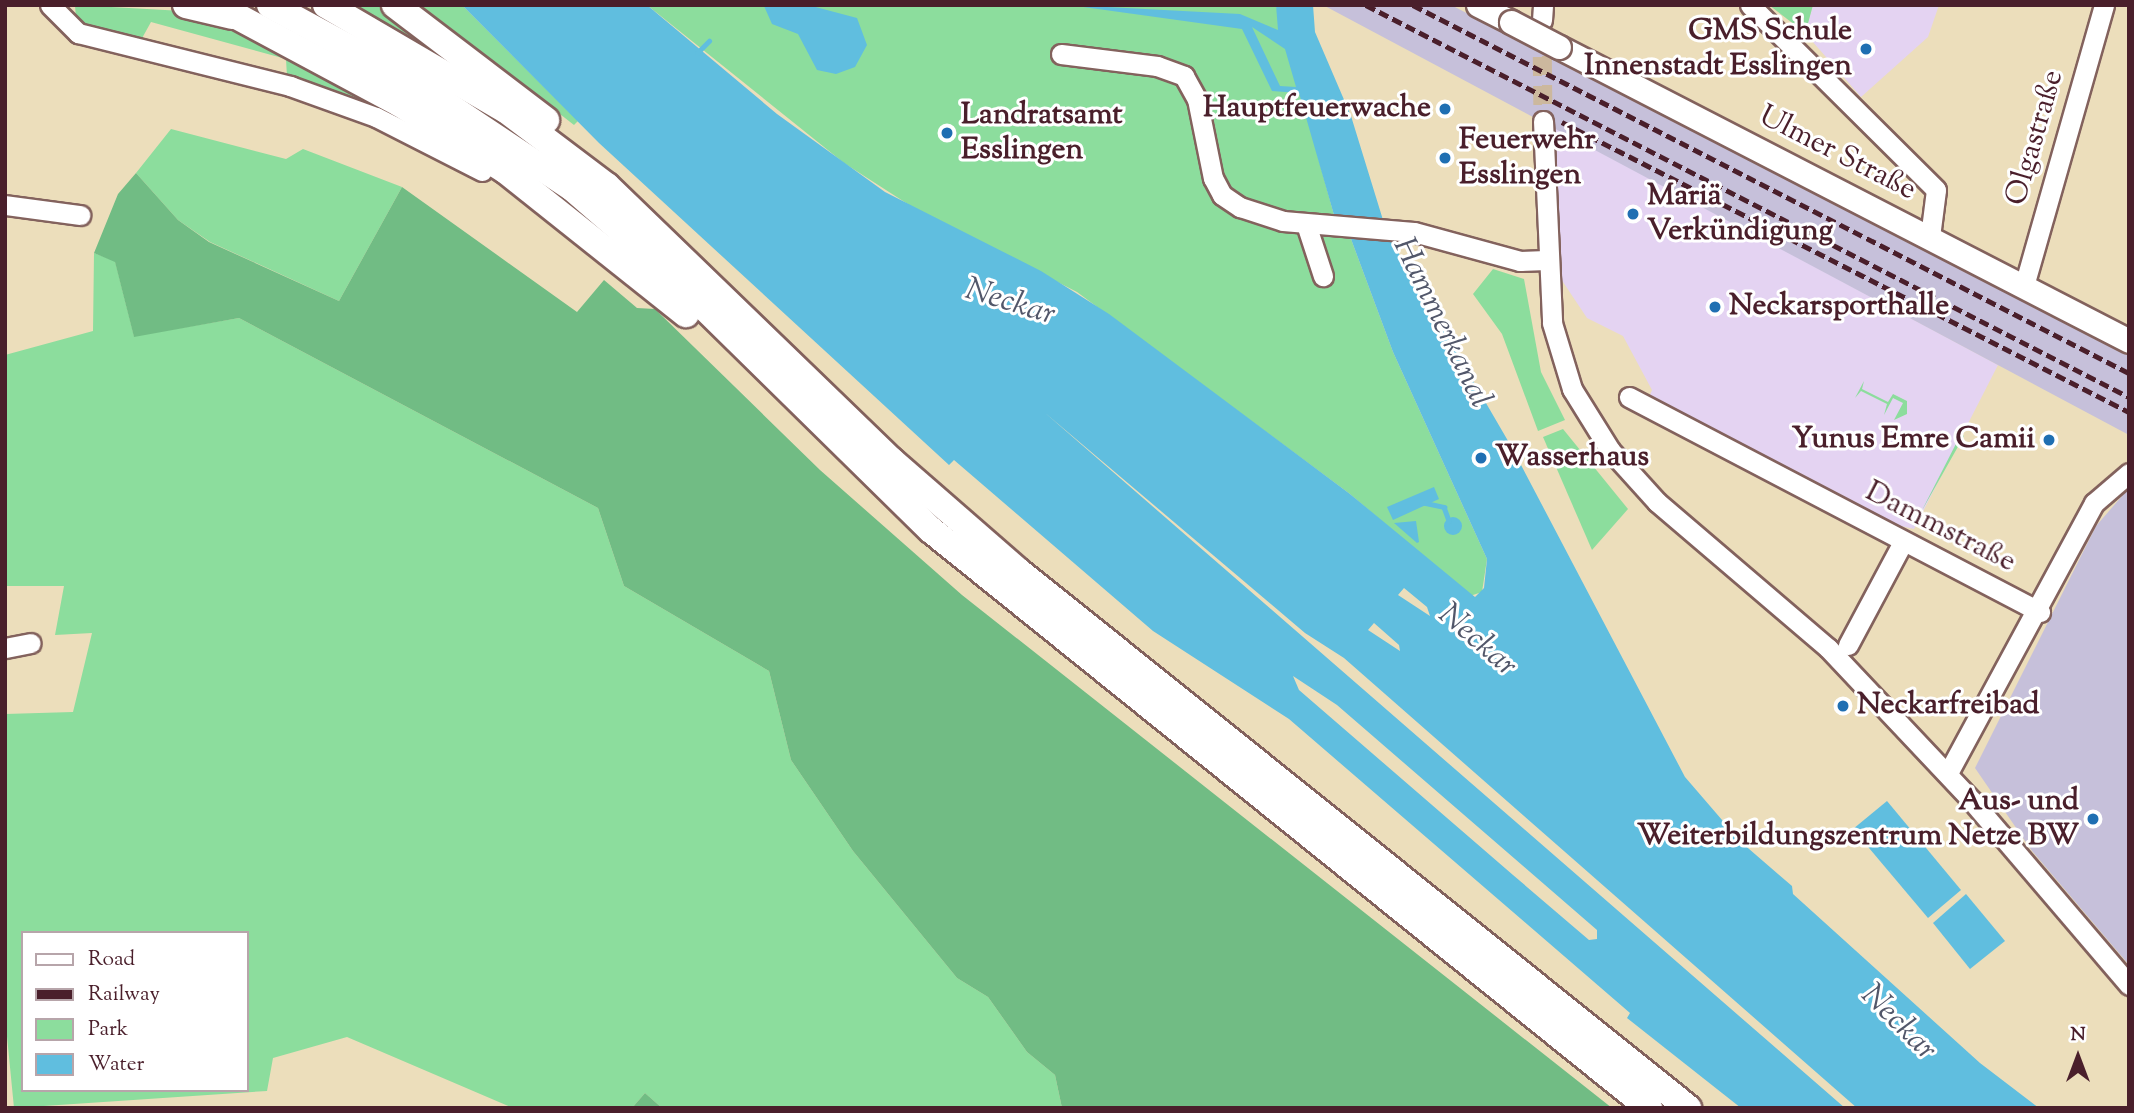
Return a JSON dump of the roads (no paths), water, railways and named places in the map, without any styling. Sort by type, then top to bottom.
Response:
[{"type":"highway","points":[[186,5],[247,21]]},
{"type":"highway","points":[[216,5],[415,112],[543,196],[673,302],[786,411],[863,468]]},
{"type":"highway","points":[[270,5],[416,84],[563,181],[660,264],[863,468],[1056,636],[1649,1108]]},
{"type":"highway","points":[[326,5],[506,110],[645,216]]},
{"type":"highway","points":[[395,5],[500,82],[645,216],[831,403],[1018,571],[1688,1108]]},
{"type":"main road","name":"Ulmer Straße","points":[[1478,5],[2129,341]]},
{"type":"street","points":[[50,5],[78,33],[290,86],[426,140],[510,189],[609,265]]},
{"type":"street","points":[[1749,5],[1939,194],[1930,237]]},
{"type":"street","name":"Olgastraße","points":[[2024,286],[2104,5]]},
{"type":"street","points":[[1061,54],[1177,71],[1194,90],[1222,195],[1252,212],[1306,224],[1399,230],[1520,261],[1546,260]]},
{"type":"street","points":[[1543,121],[1546,260],[1564,369],[1610,450],[1657,502],[1828,648],[1948,774],[2129,985]]},
{"type":"street","points":[[5,205],[80,215]]},
{"type":"street","points":[[1306,224],[1323,276]]},
{"type":"street","name":"Dammstraße","points":[[1629,397],[2039,612]]},
{"type":"street","points":[[1948,774],[2039,612],[2094,503],[2129,472]]},
{"type":"street","points":[[1848,645],[1903,542]]},
{"type":"street","points":[[5,648],[31,643]]},
{"type":"water","name":"Neckar","points":[[462,5],[647,5],[777,114],[885,192],[1041,271],[1109,314],[1350,494],[1475,597],[1484,588],[1487,559],[1393,352],[1348,231],[1334,215],[1299,93],[1272,91],[1242,29],[1069,5],[1240,14],[1278,30],[1276,5],[1313,5],[1315,32],[1351,116],[1387,233],[1511,446],[1685,777],[1741,842],[1792,886],[1793,894],[1980,1063],[2039,1108],[1857,1108],[1344,658],[1305,633],[1044,412],[1845,1108],[1741,1108],[1627,1018],[1630,1013],[1289,719],[1153,631],[954,460],[949,465],[599,143]],"holes":[[[1252,27],[1285,49],[1296,87],[1280,86]],[[1404,588],[1427,607],[1430,616],[1398,595]],[[1374,623],[1399,645],[1400,651],[1368,630]],[[1293,676],[1337,705],[1597,930],[1597,939],[1589,940],[1299,690]]]},
{"type":"water","points":[[808,5],[857,18],[867,45],[855,67],[836,74],[817,70],[798,34],[772,24],[764,6]]},
{"type":"water","points":[[1434,487],[1439,499],[1393,520],[1387,507]]},
{"type":"water","points":[[1449,517],[1457,517],[1462,526],[1460,533],[1449,535],[1444,530],[1444,522]]},
{"type":"water","points":[[1416,521],[1417,543],[1394,523]]},
{"type":"water","points":[[1887,801],[1961,890],[1928,918],[1853,829]]},
{"type":"water","points":[[1966,894],[2005,941],[1970,969],[1933,923]]},
{"type":"waterway","points":[[697,53],[709,41]]},
{"type":"waterway","points":[[1421,502],[1444,507],[1449,521]]},
{"type":"tunnel","points":[[1542,27],[1543,121]]},
{"type":"railway","points":[[1366,5],[2129,397]]},
{"type":"railway","points":[[1413,5],[2129,373]]},
{"type":"railway","points":[[1562,122],[2129,412]]},
{"type":"place","name":"GMS Schule Innenstadt Esslingen","points":[[1866,49]]},
{"type":"place","name":"Hauptfeuerwache","points":[[1445,109]]},
{"type":"place","name":"Landratsamt Esslingen","points":[[947,133]]},
{"type":"place","name":"Feuerwehr Esslingen","points":[[1445,158]]},
{"type":"place","name":"Mariä Verkündigung","points":[[1633,214]]},
{"type":"place","name":"Neckarsporthalle","points":[[1715,307]]},
{"type":"place","name":"Yunus Emre Camii","points":[[2049,440]]},
{"type":"place","name":"Wasserhaus","points":[[1481,458]]},
{"type":"place","name":"Neckarfreibad","points":[[1843,706]]},
{"type":"place","name":"Aus- und Weiterbildungszentrum Netze BW","points":[[2093,819]]},
{"type":"water label","name":"Hammerkanal","points":[[1441,323]]}]
